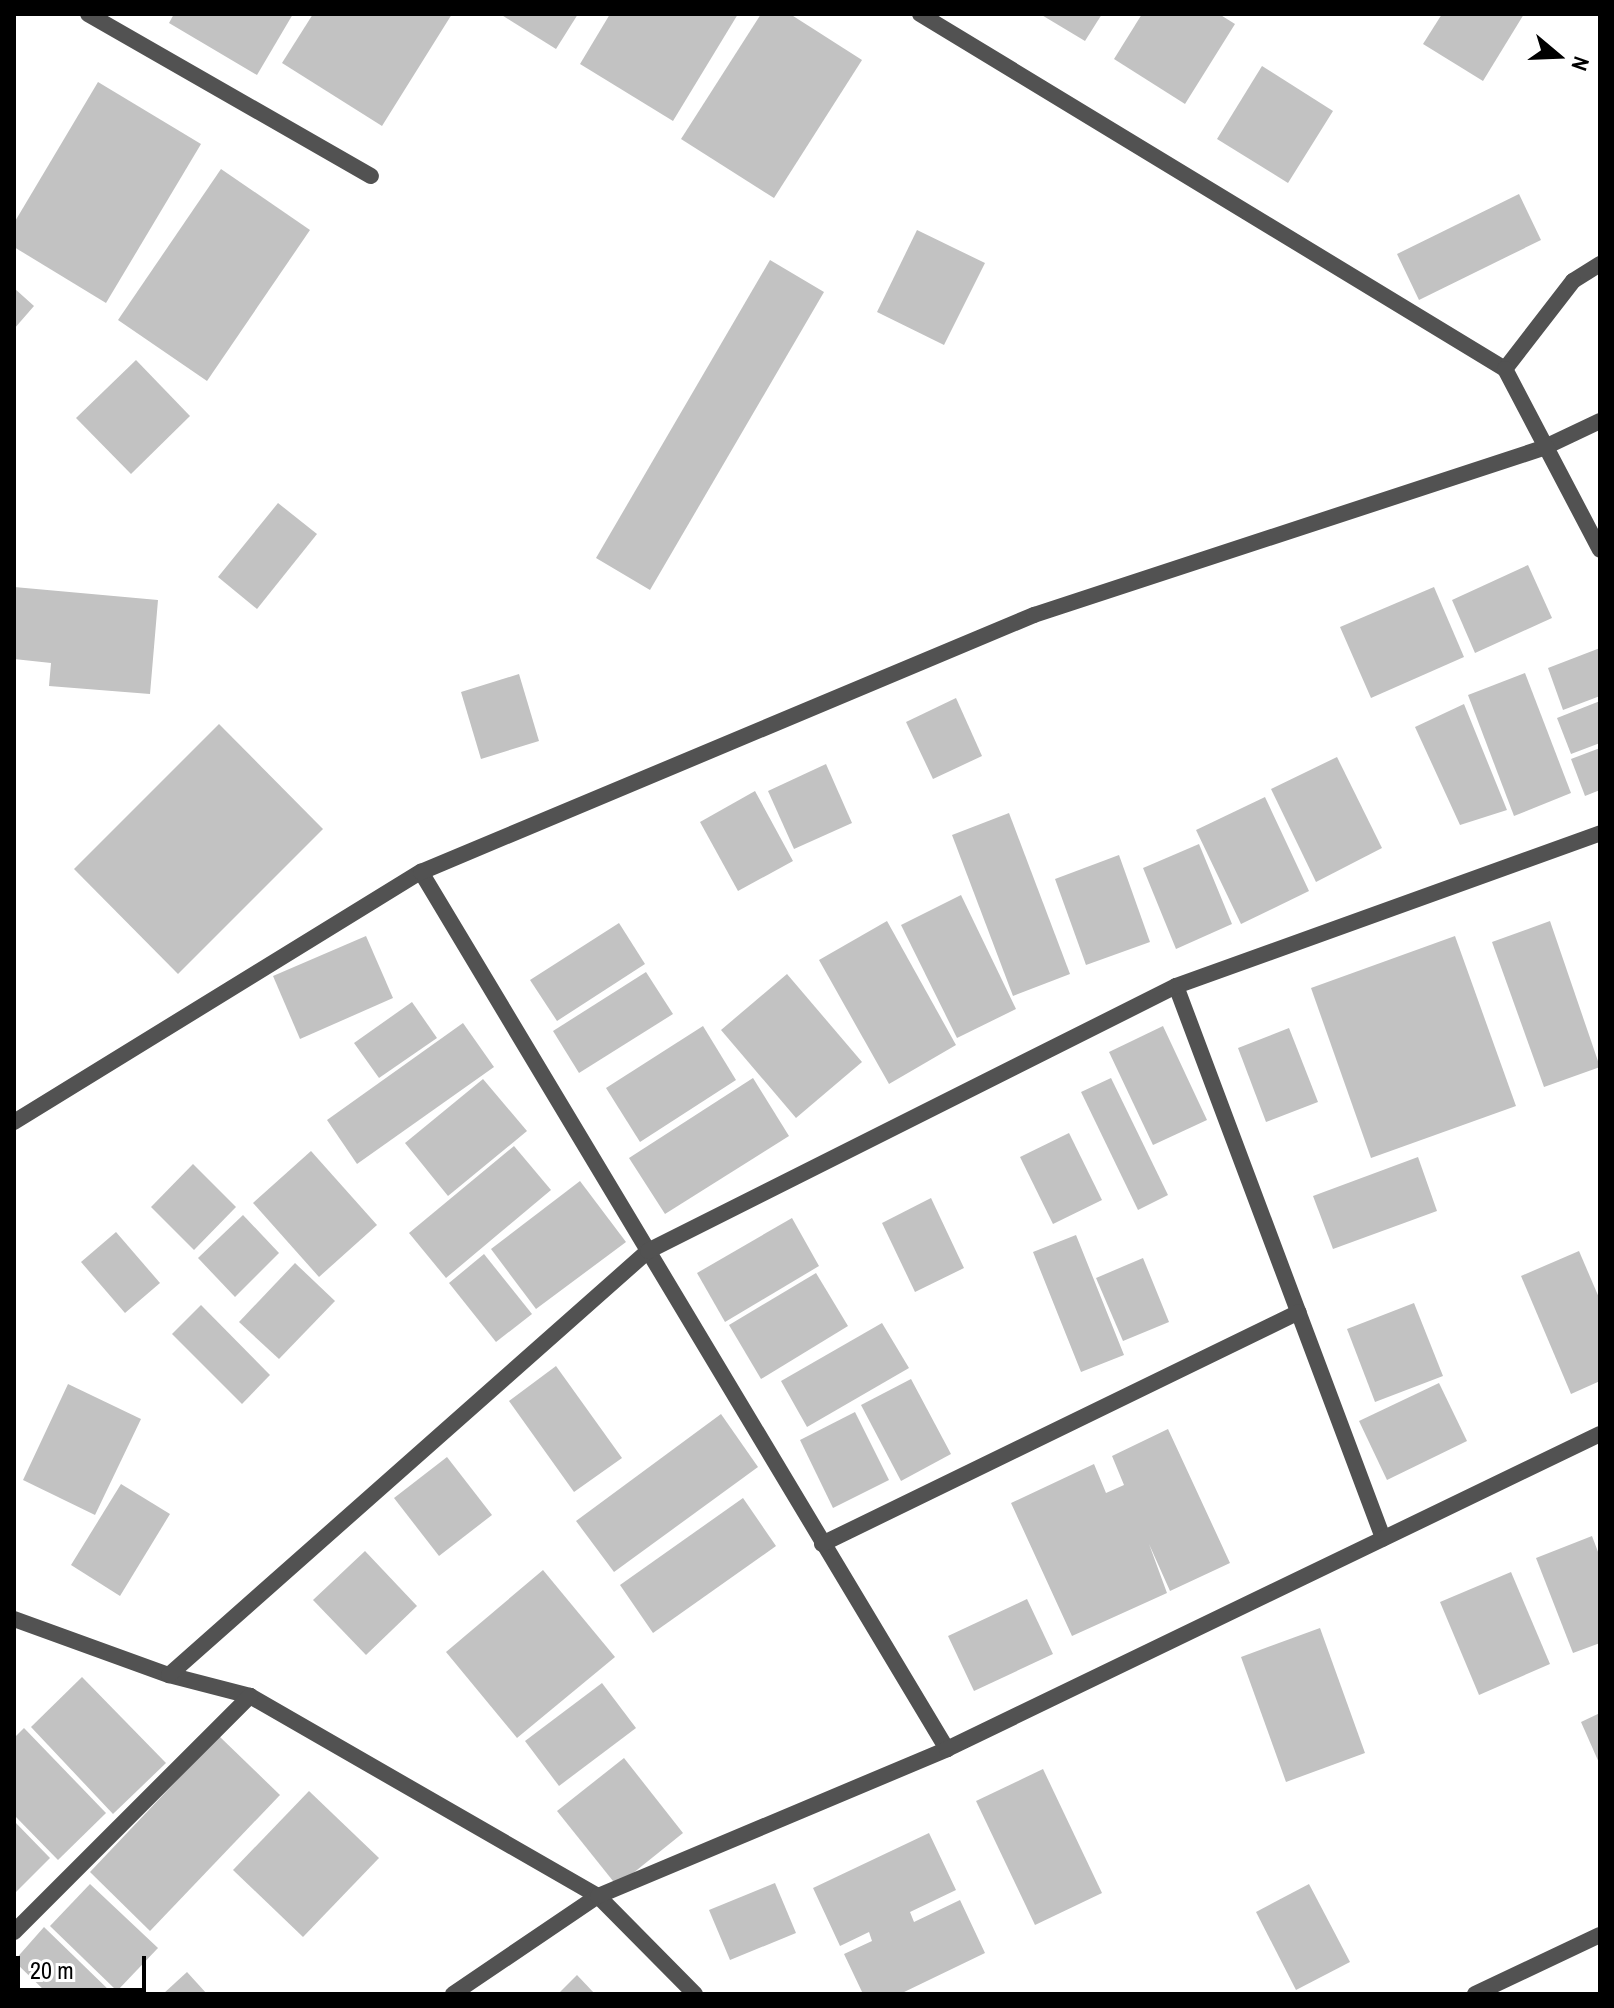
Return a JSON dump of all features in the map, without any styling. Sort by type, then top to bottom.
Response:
[{"type":"street","points":[[88,14],[371,176]]},
{"type":"street","points":[[920,14],[1505,369],[1543,448],[1600,550]]},
{"type":"street","points":[[1505,369],[1573,281],[1600,264]]},
{"type":"street","points":[[14,1122],[421,872],[1034,615],[1543,448],[1600,421]]},
{"type":"street","points":[[169,1675],[648,1251],[1176,986],[1600,833]]},
{"type":"street","points":[[421,872],[947,1749]]},
{"type":"street","points":[[1176,986],[1383,1538]]},
{"type":"street","points":[[822,1544],[1299,1312]]},
{"type":"street","points":[[453,1994],[598,1896],[947,1749],[1600,1434]]},
{"type":"street","points":[[14,1619],[169,1675],[250,1696],[598,1896],[695,1994]]},
{"type":"street","points":[[14,1932],[250,1696]]},
{"type":"street","points":[[1475,1994],[1600,1935]]},
{"type":"building","points":[[174,14],[293,14],[257,75],[169,23]]},
{"type":"building","points":[[313,14],[452,14],[382,126],[282,63]]},
{"type":"building","points":[[500,14],[578,14],[556,49]]},
{"type":"building","points":[[610,14],[738,14],[673,121],[580,64]]},
{"type":"building","points":[[761,14],[790,14],[862,60],[774,198],[681,139]]},
{"type":"building","points":[[1040,14],[1102,14],[1085,41]]},
{"type":"building","points":[[1142,14],[1219,14],[1235,24],[1185,104],[1114,59]]},
{"type":"building","points":[[1442,14],[1524,14],[1483,81],[1423,44]]},
{"type":"building","points":[[1262,66],[1333,111],[1288,183],[1217,139]]},
{"type":"building","points":[[98,82],[201,144],[106,303],[14,247],[14,223]]},
{"type":"building","points":[[221,169],[310,230],[207,381],[118,320]]},
{"type":"building","points":[[1519,194],[1541,240],[1419,300],[1397,254]]},
{"type":"building","points":[[917,230],[985,263],[944,345],[877,312]]},
{"type":"building","points":[[770,260],[824,292],[650,590],[596,558]]},
{"type":"building","points":[[14,288],[34,306],[14,329]]},
{"type":"building","points":[[136,360],[190,416],[131,474],[76,418]]},
{"type":"building","points":[[278,503],[317,534],[257,609],[218,577]]},
{"type":"building","points":[[1528,565],[1552,618],[1475,653],[1452,600]]},
{"type":"building","points":[[14,587],[158,600],[150,694],[49,686],[51,663],[14,659]]},
{"type":"building","points":[[1434,587],[1464,657],[1371,698],[1340,627]]},
{"type":"building","points":[[1600,648],[1600,696],[1563,710],[1548,668]]},
{"type":"building","points":[[1525,673],[1571,793],[1514,816],[1468,695]]},
{"type":"building","points":[[519,674],[539,741],[481,759],[461,692]]},
{"type":"building","points":[[956,698],[982,756],[933,779],[906,722]]},
{"type":"building","points":[[1600,701],[1600,743],[1571,754],[1557,718]]},
{"type":"building","points":[[1464,704],[1507,810],[1460,825],[1415,727]]},
{"type":"building","points":[[219,724],[323,829],[178,974],[74,869]]},
{"type":"building","points":[[1600,748],[1600,790],[1585,796],[1571,759]]},
{"type":"building","points":[[1337,757],[1382,848],[1316,882],[1271,789]]},
{"type":"building","points":[[826,764],[852,823],[794,849],[768,791]]},
{"type":"building","points":[[755,791],[793,861],[738,891],[700,822]]},
{"type":"building","points":[[1265,797],[1309,891],[1241,924],[1196,830]]},
{"type":"building","points":[[1009,813],[1070,974],[1013,996],[952,835]]},
{"type":"building","points":[[1199,844],[1232,924],[1176,949],[1143,868]]},
{"type":"building","points":[[1119,855],[1150,942],[1086,965],[1055,879]]},
{"type":"building","points":[[961,895],[1016,1009],[957,1038],[901,925]]},
{"type":"building","points":[[887,921],[956,1045],[889,1084],[819,960]]},
{"type":"building","points":[[1550,921],[1600,1067],[1544,1087],[1492,942]]},
{"type":"building","points":[[619,923],[645,964],[557,1021],[530,980]]},
{"type":"building","points":[[366,936],[393,998],[300,1039],[273,976]]},
{"type":"building","points":[[1455,936],[1516,1106],[1371,1158],[1311,988]]},
{"type":"building","points":[[646,972],[673,1014],[579,1073],[553,1031]]},
{"type":"building","points":[[787,974],[862,1062],[796,1118],[721,1030]]},
{"type":"building","points":[[412,1002],[437,1038],[379,1078],[354,1043]]},
{"type":"building","points":[[463,1023],[494,1067],[357,1164],[327,1120]]},
{"type":"building","points":[[703,1026],[736,1080],[640,1142],[606,1088]]},
{"type":"building","points":[[1163,1026],[1207,1120],[1153,1145],[1109,1052]]},
{"type":"building","points":[[1289,1028],[1318,1102],[1266,1122],[1238,1048]]},
{"type":"building","points":[[753,1078],[789,1136],[665,1214],[629,1158]]},
{"type":"building","points":[[1111,1078],[1168,1195],[1138,1210],[1081,1092]]},
{"type":"building","points":[[483,1079],[527,1131],[448,1196],[405,1143]]},
{"type":"building","points":[[1069,1133],[1102,1200],[1053,1224],[1020,1157]]},
{"type":"building","points":[[514,1146],[551,1190],[446,1278],[409,1233]]},
{"type":"building","points":[[311,1151],[377,1225],[319,1277],[253,1203]]},
{"type":"building","points":[[1418,1157],[1437,1211],[1333,1249],[1313,1196]]},
{"type":"building","points":[[193,1164],[236,1207],[194,1250],[151,1207]]},
{"type":"building","points":[[580,1181],[626,1242],[536,1309],[491,1249]]},
{"type":"building","points":[[931,1198],[964,1268],[915,1292],[882,1223]]},
{"type":"building","points":[[243,1215],[279,1253],[235,1297],[198,1258]]},
{"type":"building","points":[[792,1218],[819,1266],[725,1322],[697,1273]]},
{"type":"building","points":[[116,1232],[160,1283],[125,1313],[81,1262]]},
{"type":"building","points":[[1076,1235],[1124,1355],[1081,1372],[1033,1252]]},
{"type":"building","points":[[1579,1251],[1600,1300],[1600,1381],[1571,1394],[1521,1276]]},
{"type":"building","points":[[484,1254],[532,1314],[496,1342],[449,1283]]},
{"type":"building","points":[[1143,1258],[1169,1322],[1123,1341],[1096,1278]]},
{"type":"building","points":[[295,1263],[335,1301],[279,1359],[239,1322]]},
{"type":"building","points":[[816,1273],[848,1326],[761,1379],[729,1325]]},
{"type":"building","points":[[1414,1303],[1443,1376],[1375,1402],[1347,1329]]},
{"type":"building","points":[[201,1305],[270,1375],[242,1404],[172,1334]]},
{"type":"building","points":[[882,1323],[909,1368],[807,1427],[781,1381]]},
{"type":"building","points":[[556,1366],[622,1458],[574,1492],[509,1401]]},
{"type":"building","points":[[911,1379],[951,1454],[901,1481],[861,1405]]},
{"type":"building","points":[[1439,1383],[1467,1441],[1387,1480],[1359,1421]]},
{"type":"building","points":[[68,1384],[141,1419],[95,1515],[23,1480]]},
{"type":"building","points":[[855,1412],[889,1480],[833,1508],[800,1440]]},
{"type":"building","points":[[721,1414],[758,1467],[614,1572],[576,1521]]},
{"type":"building","points":[[1168,1429],[1230,1563],[1170,1591],[1149,1544],[1167,1593],[1072,1636],[1011,1503],[1094,1464],[1106,1493],[1124,1485],[1112,1456]]},
{"type":"building","points":[[447,1457],[492,1515],[439,1556],[394,1498]]},
{"type":"building","points":[[121,1484],[170,1514],[120,1596],[71,1565]]},
{"type":"building","points":[[743,1498],[776,1546],[653,1633],[620,1585]]},
{"type":"building","points":[[1592,1536],[1600,1557],[1600,1643],[1573,1653],[1536,1558]]},
{"type":"building","points":[[365,1551],[417,1606],[366,1655],[313,1600]]},
{"type":"building","points":[[543,1570],[615,1657],[517,1738],[446,1652]]},
{"type":"building","points":[[1511,1572],[1550,1664],[1479,1695],[1440,1602]]},
{"type":"building","points":[[1027,1599],[1053,1654],[974,1691],[948,1636]]},
{"type":"building","points":[[1320,1628],[1365,1753],[1286,1782],[1241,1657]]},
{"type":"building","points":[[82,1677],[166,1763],[113,1814],[31,1727]]},
{"type":"building","points":[[602,1683],[636,1728],[559,1786],[525,1741]]},
{"type":"building","points":[[1600,1713],[1600,1765],[1581,1722]]},
{"type":"building","points":[[24,1728],[106,1813],[58,1860],[14,1815],[14,1738]]},
{"type":"building","points":[[219,1736],[280,1795],[150,1931],[90,1872]]},
{"type":"building","points":[[624,1758],[683,1833],[617,1886],[557,1811]]},
{"type":"building","points":[[1043,1769],[1102,1893],[1035,1925],[976,1801]]},
{"type":"building","points":[[309,1791],[379,1858],[303,1937],[233,1870]]},
{"type":"building","points":[[14,1821],[50,1858],[14,1894]]},
{"type":"building","points":[[929,1833],[956,1890],[910,1912],[914,1922],[960,1900],[985,1953],[900,1994],[863,1994],[844,1954],[872,1941],[869,1932],[840,1946],[813,1888]]},
{"type":"building","points":[[775,1883],[796,1933],[730,1960],[709,1910]]},
{"type":"building","points":[[90,1884],[158,1948],[117,1991],[50,1926]]},
{"type":"building","points":[[1309,1884],[1350,1962],[1296,1990],[1256,1912]]},
{"type":"building","points":[[44,1927],[113,1994],[48,1994],[14,1961]]},
{"type":"building","points":[[187,1972],[207,1994],[163,1994]]},
{"type":"building","points":[[577,1975],[595,1994],[558,1994]]}]
